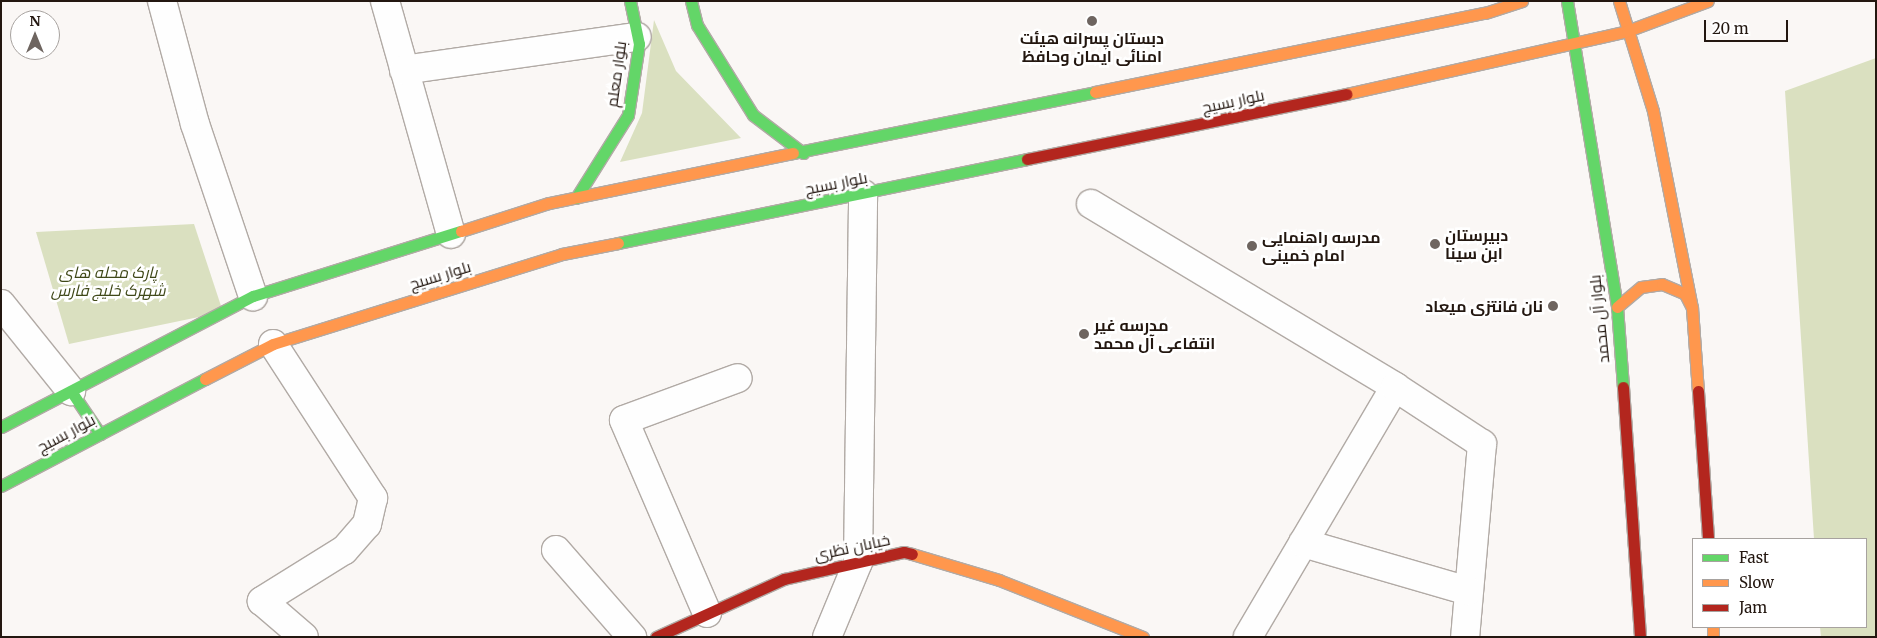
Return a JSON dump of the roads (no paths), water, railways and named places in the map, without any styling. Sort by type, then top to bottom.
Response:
[{"type":"main road","name":"بلوار معلم","points":[[576,198],[628,115],[638,37],[630,1]]},
{"type":"main road","points":[[691,1],[697,25],[753,115],[803,153]]},
{"type":"main road","points":[[1,427],[253,296],[451,234],[576,198],[803,153],[1522,1]]},
{"type":"main road","name":"بلوار آل محمد","points":[[1567,1],[1617,307],[1640,637]]},
{"type":"main road","points":[[1619,1],[1654,111],[1692,308],[1708,538]]},
{"type":"main road","name":"بلوار بسیج","points":[[1,486],[273,344],[562,254],[863,194],[1574,44],[1627,31],[1708,1]]},
{"type":"main road","points":[[1617,307],[1641,288],[1662,284],[1685,294],[1692,308]]},
{"type":"main road","points":[[71,391],[100,434]]},
{"type":"main road","name":"خیابان نظری","points":[[656,637],[784,578],[904,552],[999,580],[1143,637]]},
{"type":"street","points":[[162,1],[195,124],[253,296]]},
{"type":"street","points":[[385,1],[451,234]]},
{"type":"street","points":[[404,70],[638,37]]},
{"type":"street","points":[[828,637],[858,562],[863,194]]},
{"type":"street","points":[[1091,204],[1395,387],[1482,444],[1465,637]]},
{"type":"street","points":[[1,304],[71,391]]},
{"type":"street","points":[[273,344],[373,498],[367,524],[344,550],[262,601],[304,637]]},
{"type":"street","points":[[708,613],[624,420],[738,378]]},
{"type":"street","points":[[1248,637],[1395,387]]},
{"type":"street","points":[[1303,543],[1468,591]]},
{"type":"street","points":[[556,550],[632,637]]},
{"type":"place","name":"دبستان پسرانه هیئت امنائی ایمان وحافظ","points":[[1092,21]]},
{"type":"place","name":"دبیرستان ابن سینا","points":[[1435,244]]},
{"type":"place","name":"مدرسه راهنمایی امام خمینی","points":[[1252,246]]},
{"type":"place","name":"نان فانتزی میعاد","points":[[1553,306]]},
{"type":"place","name":"مدرسه غیر انتفاعی آل محمد","points":[[1084,334]]},
{"type":"park label","name":"پارک محله های شهرک خلیج فارس","points":[[108,281]]}]
